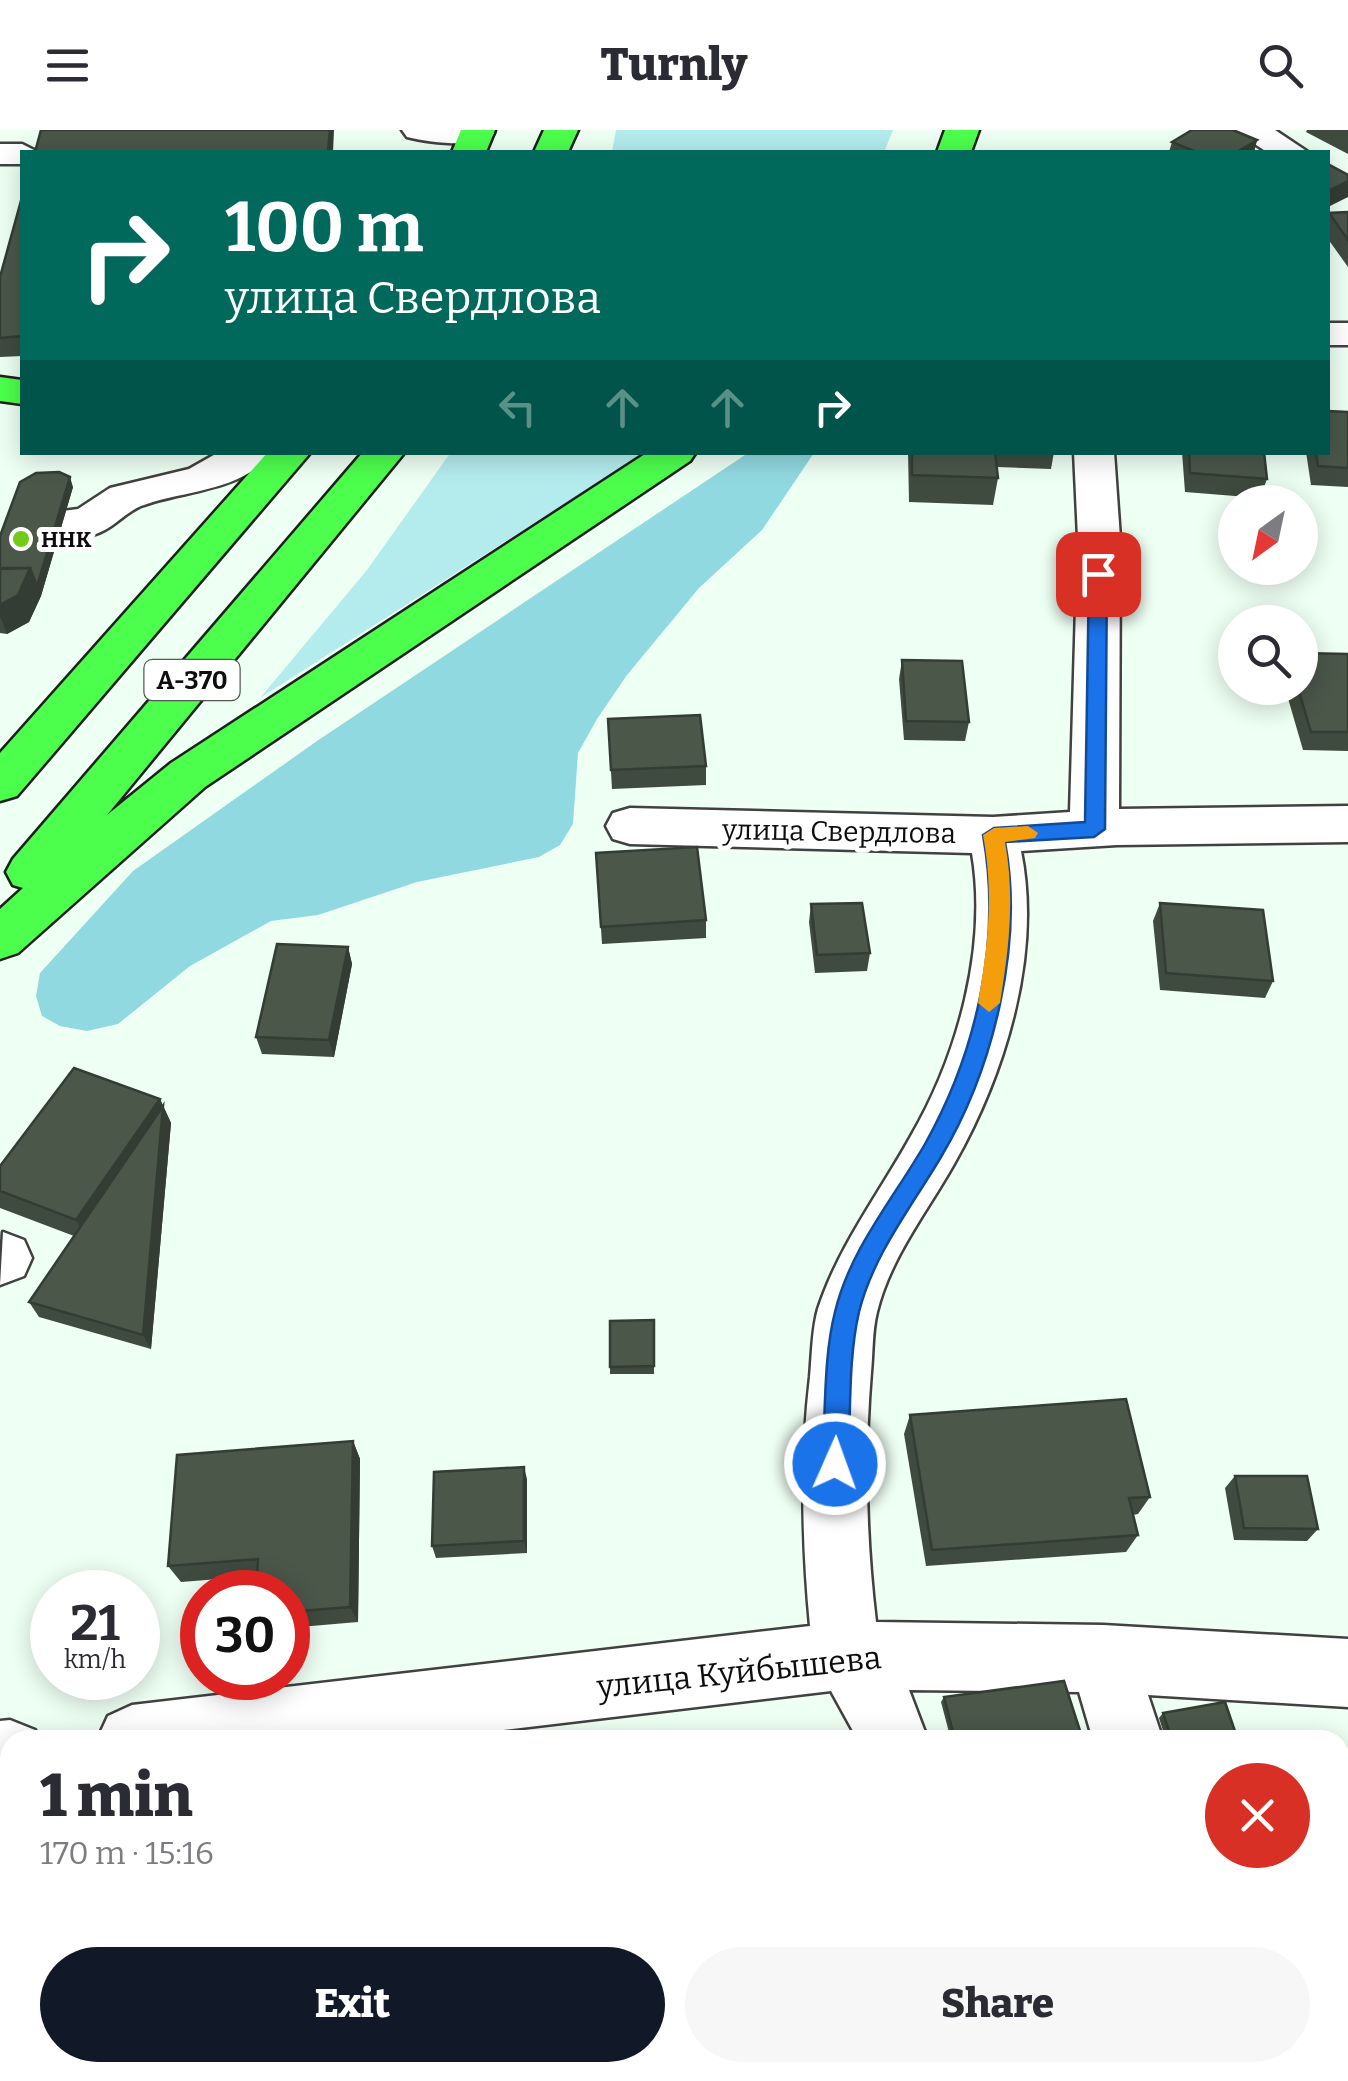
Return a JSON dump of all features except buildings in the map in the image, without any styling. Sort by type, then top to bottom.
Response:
[{"type":"highway","name":"А-370","points":[[0,784],[288,455]]},
{"type":"highway","name":"А-370","points":[[0,908],[382,455]]},
{"type":"highway","points":[[0,939],[98,849],[188,775],[671,455]]},
{"type":"street","points":[[419,130],[475,138]]},
{"type":"street","points":[[1250,130],[1288,150]]},
{"type":"street","points":[[62,522],[87,523],[125,498],[203,478],[245,455]]},
{"type":"street","points":[[1094,455],[1099,538],[1094,829]]},
{"type":"street","name":"улица Свердлова","points":[[630,826],[994,835],[1348,824]]},
{"type":"street","points":[[890,1730],[884,1710],[847,1654],[834,1533],[835,1429],[847,1312],[871,1251],[936,1145],[985,1028],[1001,931],[1001,877],[994,835]]},
{"type":"street","name":"улица Куйбышева","points":[[215,1730],[847,1654],[1103,1659],[1348,1673]]},
{"type":"street","points":[[1103,1659],[1125,1730]]},
{"type":"shaded area","points":[[616,130],[893,130],[885,150],[612,150]]},
{"type":"shaded area","points":[[449,455],[641,455],[260,698],[367,570]]},
{"type":"shaded area","points":[[745,455],[813,455],[762,530],[699,588],[627,675],[597,719],[578,753],[573,824],[560,845],[539,857],[417,882],[318,915],[271,921],[190,966],[118,1024],[87,1031],[60,1026],[42,1016],[36,996],[40,973],[133,871],[317,741]]},
{"type":"slow traffic","points":[[989,1003],[1001,931],[1001,877],[994,835],[1028,833]]},
{"type":"place","name":"ННК","points":[[21,539]]},
{"type":"route","points":[[835,1464],[847,1312],[871,1251],[936,1145],[985,1028],[1001,931],[1001,877],[994,835],[1094,829],[1098,574]]}]
